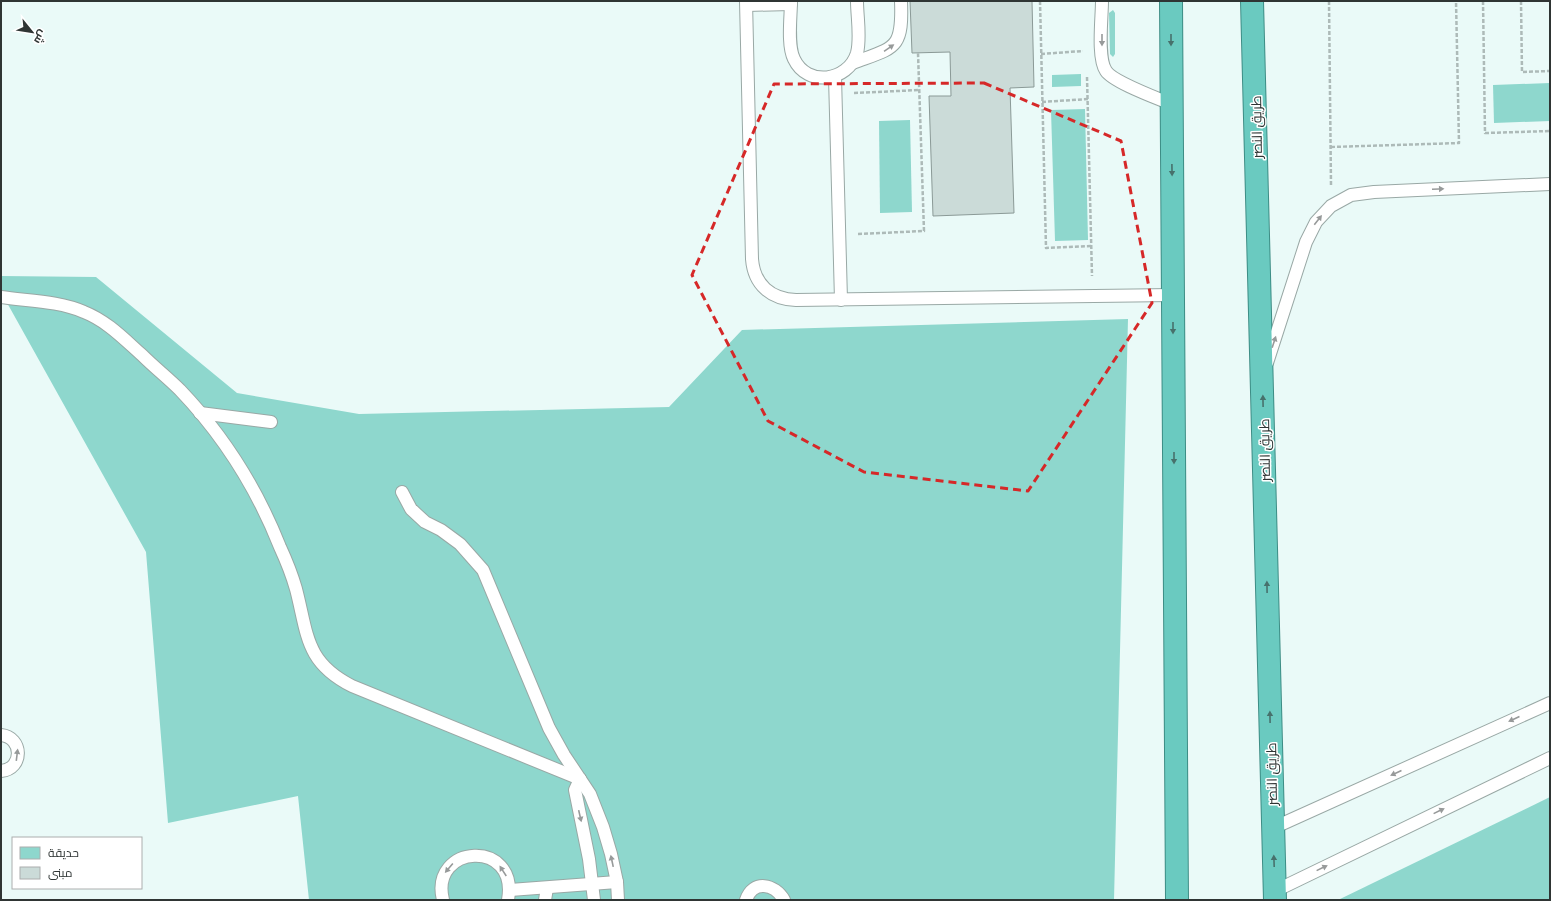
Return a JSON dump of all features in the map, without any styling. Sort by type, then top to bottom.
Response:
[{"type":"highway","points":[[1171,1],[1176,900]]},
{"type":"highway","name":"طريق النصر","points":[[1252,1],[1275,896]]},
{"type":"lane","points":[[857,1],[858,41],[857,52],[853,63],[845,72],[836,77],[823,79],[811,76],[801,69],[794,58],[791,46],[791,2],[747,3],[753,270],[758,281],[765,290],[780,298],[796,300],[1173,295]]},
{"type":"lane","points":[[853,63],[889,49],[896,43],[902,27],[901,1]]},
{"type":"lane","points":[[1102,1],[1103,66],[1111,77],[1171,104]]},
{"type":"lane","points":[[836,77],[835,94],[841,300]]},
{"type":"lane","points":[[1262,379],[1306,242],[1316,222],[1331,206],[1351,195],[1374,192],[1550,184]]},
{"type":"lane","points":[[1,297],[68,306],[99,319],[113,329],[178,389],[200,413],[224,443],[246,476],[264,510],[280,546],[295,588],[309,643],[316,657],[326,669],[338,679],[580,779]]},
{"type":"lane","points":[[200,413],[271,422]]},
{"type":"lane","points":[[402,492],[411,509],[425,522],[441,530],[460,544],[482,570],[549,728],[564,755],[590,794],[603,827],[617,882],[618,900]]},
{"type":"lane","points":[[1273,828],[1550,703]]},
{"type":"lane","points":[[1,734],[13,739],[18,746],[19,754],[11,768],[2,772]]},
{"type":"lane","points":[[1275,896],[1550,758]]},
{"type":"lane","points":[[580,779],[575,790],[593,884],[594,900]]},
{"type":"lane","points":[[443,900],[442,883],[445,873],[459,859],[469,855],[479,855],[498,863],[508,880],[509,895],[547,888],[617,882]]},
{"type":"lane","points":[[746,900],[748,895],[754,889],[762,886],[772,887],[779,892],[784,900]]},
{"type":"lane","points":[[545,900],[547,888]]},
{"type":"path","points":[[1040,1],[1046,248],[1091,246]]},
{"type":"path","points":[[1329,1],[1331,206]]},
{"type":"path","points":[[1331,147],[1459,143],[1456,1]]},
{"type":"path","points":[[1483,1],[1485,133],[1550,131]]},
{"type":"path","points":[[1521,1],[1522,72],[1550,71]]},
{"type":"path","points":[[1041,54],[1102,50]]},
{"type":"path","points":[[1087,51],[1092,296]]},
{"type":"path","points":[[839,234],[924,231],[918,53]]},
{"type":"path","points":[[835,94],[920,90]]},
{"type":"path","points":[[1042,102],[1088,99]]},
{"type":"highlighted area","points":[[984,83],[1121,141],[1152,303],[1028,491],[864,472],[768,421],[692,275],[774,84]]},
{"type":"green space","points":[[1113,10],[1115,13],[1115,54],[1113,57],[1110,54],[1109,13]]},
{"type":"green space","points":[[1081,74],[1081,86],[1052,87],[1052,75]]},
{"type":"green space","points":[[1550,83],[1550,121],[1494,123],[1493,85]]},
{"type":"green space","points":[[1085,109],[1088,240],[1055,241],[1051,110]]},
{"type":"green space","points":[[910,120],[912,212],[880,213],[879,121]]},
{"type":"green space","points":[[1,276],[96,277],[237,393],[359,414],[669,407],[742,330],[1128,319],[1114,900],[309,900],[298,796],[168,823],[146,552],[1,292]]},
{"type":"green space","points":[[1550,797],[1550,900],[1338,900]]},
{"type":"building","points":[[910,1],[1032,1],[1034,87],[1010,88],[1014,213],[933,216],[929,96],[951,96],[950,52],[912,53]]}]
